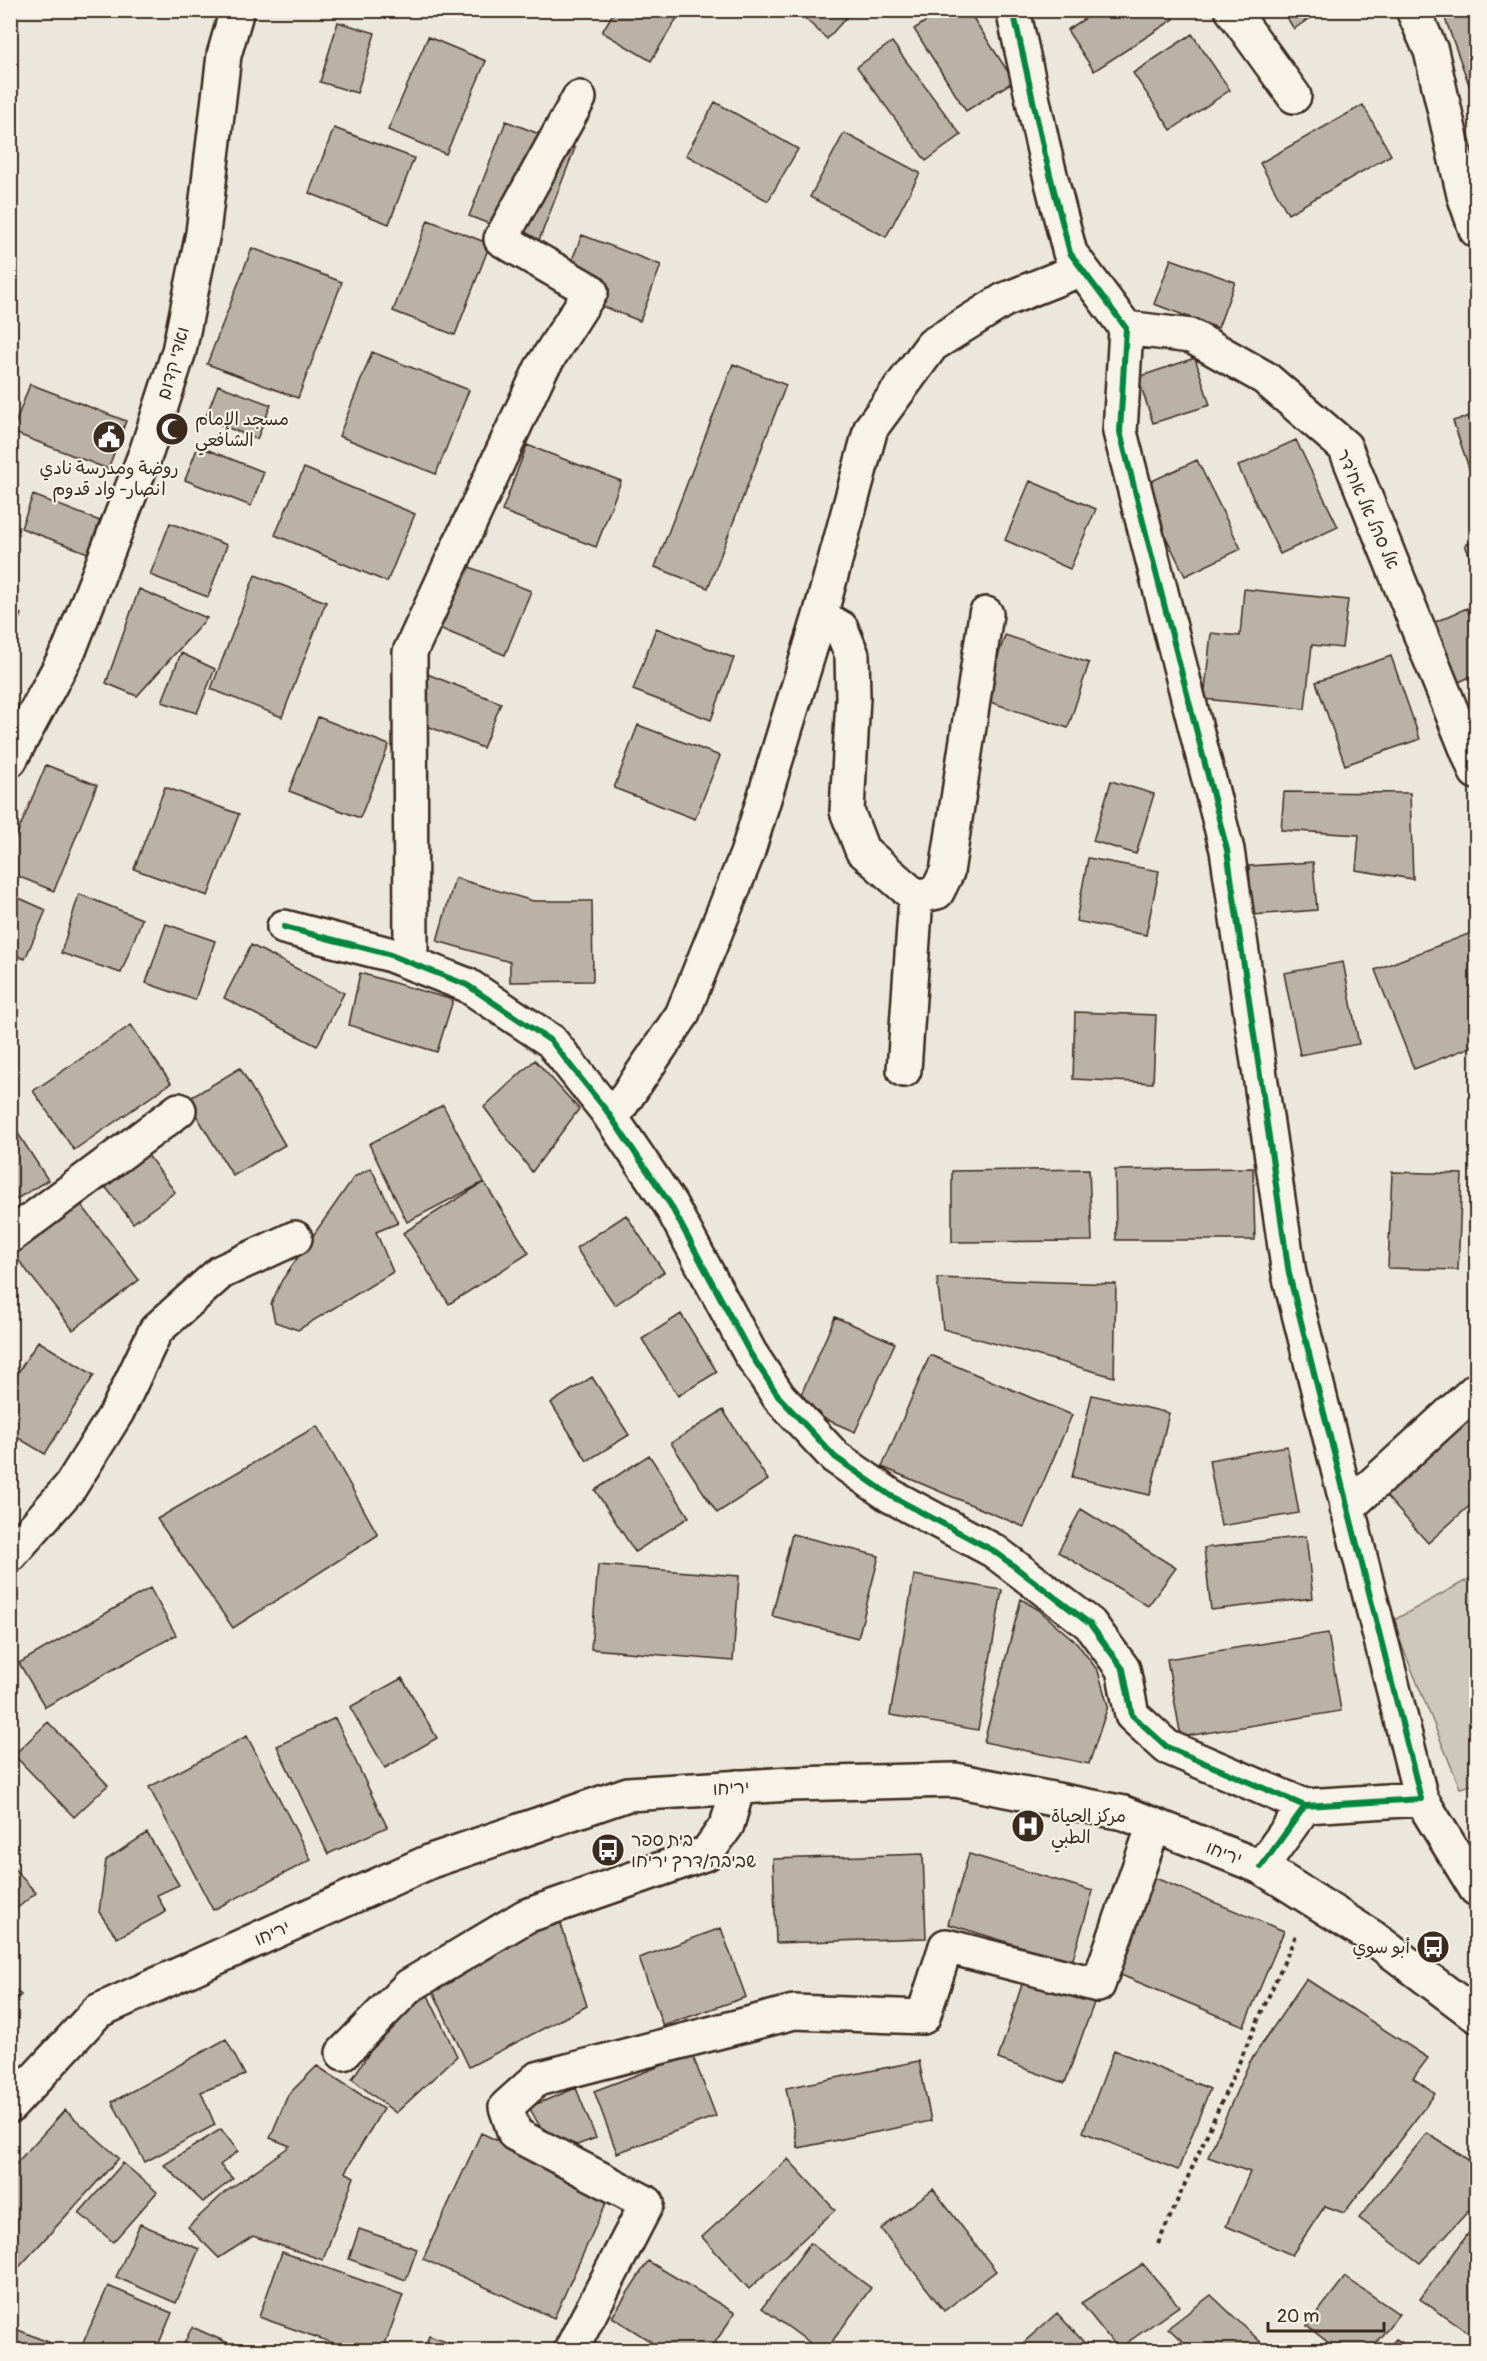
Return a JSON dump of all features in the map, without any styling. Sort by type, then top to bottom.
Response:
[{"type":"street","name":"ואדי קדום","points":[[10,760],[70,648],[147,450],[179,351],[203,233],[224,55],[237,10]]},
{"type":"street","points":[[1013,10],[1070,253],[1126,328],[1120,432],[1227,850],[1288,1274],[1420,1799],[1476,1889]]},
{"type":"street","points":[[1232,10],[1293,96]]},
{"type":"street","points":[[1413,10],[1431,51],[1464,195],[1476,230]]},
{"type":"street","points":[[411,962],[410,652],[541,369],[591,291],[501,239],[579,98]]},
{"type":"street","points":[[612,1118],[682,1015],[747,854],[820,616],[871,428],[932,345],[1004,300],[1082,269]]},
{"type":"street","name":"אל סהל אל אח'דר","points":[[1126,328],[1191,336],[1265,378],[1346,447],[1470,736],[1476,772]]},
{"type":"street","points":[[916,897],[937,892],[947,872],[986,614]]},
{"type":"street","points":[[820,616],[842,628],[852,655],[853,697],[847,811],[862,850],[916,897]]},
{"type":"street","points":[[904,1070],[916,897]]},
{"type":"street","points":[[284,927],[388,954],[467,985],[551,1041],[612,1118],[670,1204],[750,1353],[779,1397],[835,1456],[891,1496],[994,1551],[1090,1624],[1123,1669],[1132,1715],[1167,1747],[1305,1806],[1420,1799]]},
{"type":"street","points":[[10,1236],[179,1110]]},
{"type":"street","points":[[10,1556],[70,1487],[117,1412],[156,1330],[221,1272],[296,1238]]},
{"type":"street","points":[[1347,1508],[1476,1390]]},
{"type":"street","name":"יריחו","points":[[10,2106],[98,2011],[431,1862],[628,1794],[738,1787],[955,1780],[1124,1813],[1261,1867],[1371,1937],[1476,2015]]},
{"type":"street","points":[[344,2053],[409,1986],[526,1916],[707,1853],[727,1825],[738,1787]]},
{"type":"street","points":[[1261,1867],[1305,1806]]},
{"type":"street","points":[[571,2350],[647,2203],[515,2134],[506,2107],[537,2079],[794,2012],[923,2017],[946,1946],[1098,1985],[1154,1825]]},
{"type":"path","points":[[1158,2244],[1312,1899]]},
{"type":"shaded area","points":[[1476,1575],[1476,1784],[1460,1788],[1392,1621]]},
{"type":"building","points":[[615,10],[682,10],[651,61],[602,32]]},
{"type":"building","points":[[796,10],[853,10],[827,39]]},
{"type":"building","points":[[943,10],[968,10],[1014,81],[966,111],[914,29]]},
{"type":"building","points":[[1098,10],[1168,10],[1174,19],[1094,71],[1067,30]]},
{"type":"building","points":[[1282,10],[1321,10],[1294,29]]},
{"type":"building","points":[[1442,10],[1476,10],[1476,104]]},
{"type":"building","points":[[338,22],[375,33],[357,93],[320,82]]},
{"type":"building","points":[[1192,34],[1230,90],[1171,130],[1133,73]]},
{"type":"building","points":[[428,37],[486,61],[446,154],[388,130]]},
{"type":"building","points":[[892,42],[961,135],[926,161],[857,67]]},
{"type":"building","points":[[715,102],[798,149],[768,201],[686,155]]},
{"type":"building","points":[[1363,105],[1391,155],[1288,214],[1260,163]]},
{"type":"building","points":[[506,121],[575,148],[538,243],[469,216]]},
{"type":"building","points":[[334,128],[414,158],[389,224],[309,193]]},
{"type":"building","points":[[844,133],[920,173],[886,237],[810,197]]},
{"type":"building","points":[[428,220],[490,244],[455,335],[393,311]]},
{"type":"building","points":[[582,235],[661,265],[640,321],[560,290]]},
{"type":"building","points":[[252,248],[342,282],[298,398],[207,364]]},
{"type":"building","points":[[1171,259],[1235,282],[1218,328],[1154,304]]},
{"type":"building","points":[[372,352],[469,390],[436,474],[339,436]]},
{"type":"building","points":[[1195,358],[1210,405],[1153,423],[1138,377]]},
{"type":"building","points":[[733,364],[786,385],[708,588],[655,567]]},
{"type":"building","points":[[30,384],[126,421],[108,469],[12,432]]},
{"type":"building","points":[[218,385],[271,405],[257,439],[205,419]]},
{"type":"building","points":[[1476,414],[1476,482],[1474,483],[1453,421]]},
{"type":"building","points":[[1296,440],[1338,527],[1280,554],[1238,466]]},
{"type":"building","points":[[527,445],[621,481],[596,547],[502,511]]},
{"type":"building","points":[[198,446],[264,472],[251,506],[185,480]]},
{"type":"building","points":[[1197,460],[1241,549],[1185,576],[1141,486]]},
{"type":"building","points":[[304,468],[415,514],[387,582],[275,535]]},
{"type":"building","points":[[1030,481],[1096,509],[1070,569],[1005,540]]},
{"type":"building","points":[[33,495],[100,521],[88,553],[21,528]]},
{"type":"building","points":[[170,523],[227,545],[208,597],[150,575]]},
{"type":"building","points":[[1476,540],[1476,572],[1465,545]]},
{"type":"building","points":[[449,559],[531,591],[505,655],[424,622]]},
{"type":"building","points":[[255,575],[326,602],[282,717],[211,689]]},
{"type":"building","points":[[139,589],[207,618],[137,696],[106,683]]},
{"type":"building","points":[[1244,589],[1348,600],[1342,648],[1312,645],[1305,709],[1204,699],[1211,633],[1240,636]]},
{"type":"building","points":[[1467,608],[1476,630],[1476,674],[1459,682],[1433,623]]},
{"type":"building","points":[[10,610],[21,614],[10,641]]},
{"type":"building","points":[[656,628],[734,658],[711,720],[633,690]]},
{"type":"building","points":[[1005,635],[1089,663],[1068,728],[984,700]]},
{"type":"building","points":[[181,653],[215,669],[197,713],[162,702]]},
{"type":"building","points":[[1391,656],[1420,739],[1345,765],[1316,682]]},
{"type":"building","points":[[412,668],[501,703],[483,748],[394,713]]},
{"type":"building","points":[[318,717],[389,745],[360,818],[289,791]]},
{"type":"building","points":[[638,725],[720,756],[695,819],[614,788]]},
{"type":"building","points":[[46,765],[97,785],[54,891],[10,873],[10,851]]},
{"type":"building","points":[[1111,781],[1154,794],[1136,854],[1093,841]]},
{"type":"building","points":[[165,787],[239,814],[208,896],[134,869]]},
{"type":"building","points":[[1284,792],[1410,793],[1413,879],[1356,870],[1359,835],[1281,830]]},
{"type":"building","points":[[1088,858],[1159,871],[1146,935],[1076,921]]},
{"type":"building","points":[[1313,862],[1317,910],[1252,915],[1249,866]]},
{"type":"building","points":[[455,878],[533,901],[592,901],[593,981],[510,982],[510,962],[437,941]]},
{"type":"building","points":[[10,894],[46,910],[25,959],[10,953]]},
{"type":"building","points":[[79,894],[142,919],[121,973],[61,953]]},
{"type":"building","points":[[166,924],[215,941],[195,1000],[146,983]]},
{"type":"building","points":[[1476,931],[1476,1045],[1414,1069],[1375,970]]},
{"type":"building","points":[[251,945],[344,993],[317,1046],[224,998]]},
{"type":"building","points":[[1343,962],[1359,1044],[1300,1055],[1284,973]]},
{"type":"building","points":[[360,973],[453,1000],[437,1052],[349,1025]]},
{"type":"building","points":[[1075,1012],[1156,1015],[1153,1083],[1073,1079]]},
{"type":"building","points":[[131,1025],[171,1083],[74,1150],[33,1091]]},
{"type":"building","points":[[535,1060],[579,1109],[532,1172],[484,1107]]},
{"type":"building","points":[[240,1068],[285,1145],[233,1176],[187,1100]]},
{"type":"building","points":[[443,1105],[484,1182],[407,1222],[369,1144]]},
{"type":"building","points":[[10,1121],[48,1180],[10,1203]]},
{"type":"building","points":[[131,1132],[175,1192],[133,1223],[88,1164]]},
{"type":"building","points":[[371,1168],[398,1223],[376,1232],[393,1272],[298,1330],[275,1322],[271,1304],[282,1280],[354,1177]]},
{"type":"building","points":[[1253,1168],[1255,1240],[1116,1240],[1115,1170]]},
{"type":"building","points":[[1089,1169],[1092,1241],[952,1242],[952,1171]]},
{"type":"building","points":[[1392,1172],[1462,1174],[1458,1270],[1388,1268]]},
{"type":"building","points":[[484,1182],[529,1253],[449,1304],[403,1233]]},
{"type":"building","points":[[70,1190],[139,1280],[73,1330],[10,1249]]},
{"type":"building","points":[[626,1215],[664,1272],[615,1305],[576,1248]]},
{"type":"building","points":[[937,1278],[1116,1284],[1114,1377],[943,1329]]},
{"type":"building","points":[[681,1314],[717,1372],[678,1396],[642,1339]]},
{"type":"building","points":[[835,1317],[895,1343],[855,1432],[796,1406]]},
{"type":"building","points":[[38,1341],[94,1375],[45,1454],[10,1433],[10,1385]]},
{"type":"building","points":[[930,1355],[1072,1415],[1024,1527],[882,1467]]},
{"type":"building","points":[[592,1377],[629,1435],[587,1461],[551,1403]]},
{"type":"building","points":[[1092,1395],[1169,1413],[1150,1495],[1072,1477]]},
{"type":"building","points":[[1476,1402],[1476,1500],[1428,1543],[1379,1488]]},
{"type":"building","points":[[723,1410],[768,1480],[717,1513],[671,1443]]},
{"type":"building","points":[[317,1426],[378,1535],[233,1628],[157,1519]]},
{"type":"building","points":[[1287,1446],[1299,1513],[1221,1526],[1209,1460]]},
{"type":"building","points":[[649,1455],[689,1517],[635,1552],[595,1490]]},
{"type":"building","points":[[1081,1509],[1176,1568],[1148,1606],[1058,1552]]},
{"type":"building","points":[[792,1534],[879,1556],[858,1638],[772,1616]]},
{"type":"building","points":[[1306,1536],[1313,1598],[1211,1610],[1204,1548]]},
{"type":"building","points":[[598,1565],[739,1576],[733,1661],[591,1649]]},
{"type":"building","points":[[914,1575],[1002,1590],[978,1730],[890,1715]]},
{"type":"building","points":[[150,1588],[176,1635],[45,1707],[19,1663]]},
{"type":"building","points":[[1021,1599],[1039,1610],[1077,1643],[1098,1671],[1108,1706],[1089,1764],[984,1742]]},
{"type":"building","points":[[1328,1633],[1341,1711],[1181,1737],[1167,1659]]},
{"type":"building","points":[[402,1678],[437,1738],[385,1768],[350,1707]]},
{"type":"building","points":[[335,1718],[387,1827],[328,1854],[277,1746]]},
{"type":"building","points":[[48,1722],[108,1785],[74,1817],[14,1755]]},
{"type":"building","points":[[247,1736],[311,1860],[213,1910],[149,1787]]},
{"type":"building","points":[[147,1833],[179,1885],[157,1895],[166,1912],[117,1938],[99,1912],[106,1860]]},
{"type":"building","points":[[923,1854],[926,1938],[776,1943],[773,1859]]},
{"type":"building","points":[[969,1854],[1093,1891],[1072,1962],[948,1924]]},
{"type":"building","points":[[10,1864],[36,1893],[10,1914]]},
{"type":"building","points":[[1153,1877],[1284,1931],[1244,2026],[1116,1973]]},
{"type":"building","points":[[559,1918],[587,2006],[469,2067],[430,1985]]},
{"type":"building","points":[[721,1928],[746,1997],[663,2026],[639,1958]]},
{"type":"building","points":[[1025,1975],[1095,2000],[1065,2083],[998,2059]]},
{"type":"building","points":[[1306,1979],[1428,2058],[1413,2078],[1435,2094],[1344,2213],[1325,2206],[1292,2255],[1226,2226],[1250,2172],[1208,2157],[1249,2063]]},
{"type":"building","points":[[10,1985],[21,1995],[10,2005]]},
{"type":"building","points":[[423,1985],[457,2056],[396,2113],[352,2079],[401,2004]]},
{"type":"building","points":[[226,2039],[245,2075],[201,2092],[215,2125],[145,2162],[112,2102]]},
{"type":"building","points":[[1114,2050],[1210,2089],[1178,2170],[1083,2132]]},
{"type":"building","points":[[692,2054],[716,2116],[617,2153],[594,2091]]},
{"type":"building","points":[[919,2061],[931,2121],[798,2148],[786,2088]]},
{"type":"building","points":[[317,2066],[383,2109],[345,2172],[354,2177],[323,2260],[253,2236],[219,2258],[188,2227],[224,2193],[290,2146],[270,2138],[288,2095]]},
{"type":"building","points":[[576,2088],[596,2138],[577,2145],[543,2132],[529,2107]]},
{"type":"building","points":[[65,2110],[119,2158],[10,2277],[10,2170]]},
{"type":"building","points":[[221,2129],[238,2151],[220,2165],[233,2179],[203,2202],[164,2165]]},
{"type":"building","points":[[481,2133],[611,2192],[554,2318],[423,2259]]},
{"type":"building","points":[[1427,2133],[1476,2165],[1476,2203],[1420,2263],[1359,2218]]},
{"type":"building","points":[[788,2159],[835,2210],[749,2289],[702,2237]]},
{"type":"building","points":[[123,2163],[157,2192],[113,2242],[79,2213]]},
{"type":"building","points":[[933,2189],[996,2271],[944,2311],[881,2229]]},
{"type":"building","points":[[1476,2223],[1476,2326],[1470,2334],[1420,2299]]},
{"type":"building","points":[[140,2224],[199,2249],[176,2303],[116,2277]]},
{"type":"building","points":[[359,2229],[417,2249],[406,2280],[349,2259]]},
{"type":"building","points":[[810,2243],[871,2288],[826,2350],[820,2350],[762,2308]]},
{"type":"building","points":[[282,2252],[403,2295],[383,2350],[353,2350],[259,2317]]},
{"type":"building","points":[[648,2261],[735,2313],[710,2350],[664,2350],[612,2317]]},
{"type":"building","points":[[1143,2264],[1179,2306],[1118,2349],[1081,2303]]},
{"type":"building","points":[[1345,2277],[1399,2314],[1370,2350],[1338,2350],[1307,2326]]},
{"type":"building","points":[[108,2286],[172,2313],[156,2350],[80,2350]]},
{"type":"building","points":[[1211,2295],[1269,2350],[1192,2350],[1168,2328]]},
{"type":"building","points":[[1057,2313],[1091,2350],[1015,2350]]},
{"type":"building","points":[[192,2327],[244,2350],[181,2350]]},
{"type":"building","points":[[16,2329],[62,2348],[61,2350],[10,2350],[10,2342]]},
{"type":"building","points":[[429,2336],[469,2350],[424,2350]]},
{"type":"building","points":[[1396,2339],[1413,2350],[1386,2350]]},
{"type":"cycle path","points":[[1013,10],[1045,155],[1070,253],[1126,328],[1120,432],[1227,850],[1289,1274],[1421,1799],[1305,1806],[1261,1867]]},
{"type":"cycle path","points":[[284,927],[388,954],[467,985],[551,1041],[606,1110],[670,1204],[750,1353],[779,1397],[835,1457],[891,1496],[994,1551],[1090,1624],[1123,1669],[1132,1715],[1167,1747],[1305,1806]]},
{"type":"place","name":"مسجد الإمام الشافعي","points":[[172,429]]},
{"type":"place","name":"روضة ومدرسة نادي انصار- واد قدوم","points":[[109,437]]},
{"type":"place","name":"مركز الحياة الطبي","points":[[1028,1826]]},
{"type":"place","name":"בית ספר שביבה/דרך יריחו","points":[[608,1850]]},
{"type":"place","name":"أبو سوي","points":[[1433,1947]]}]
